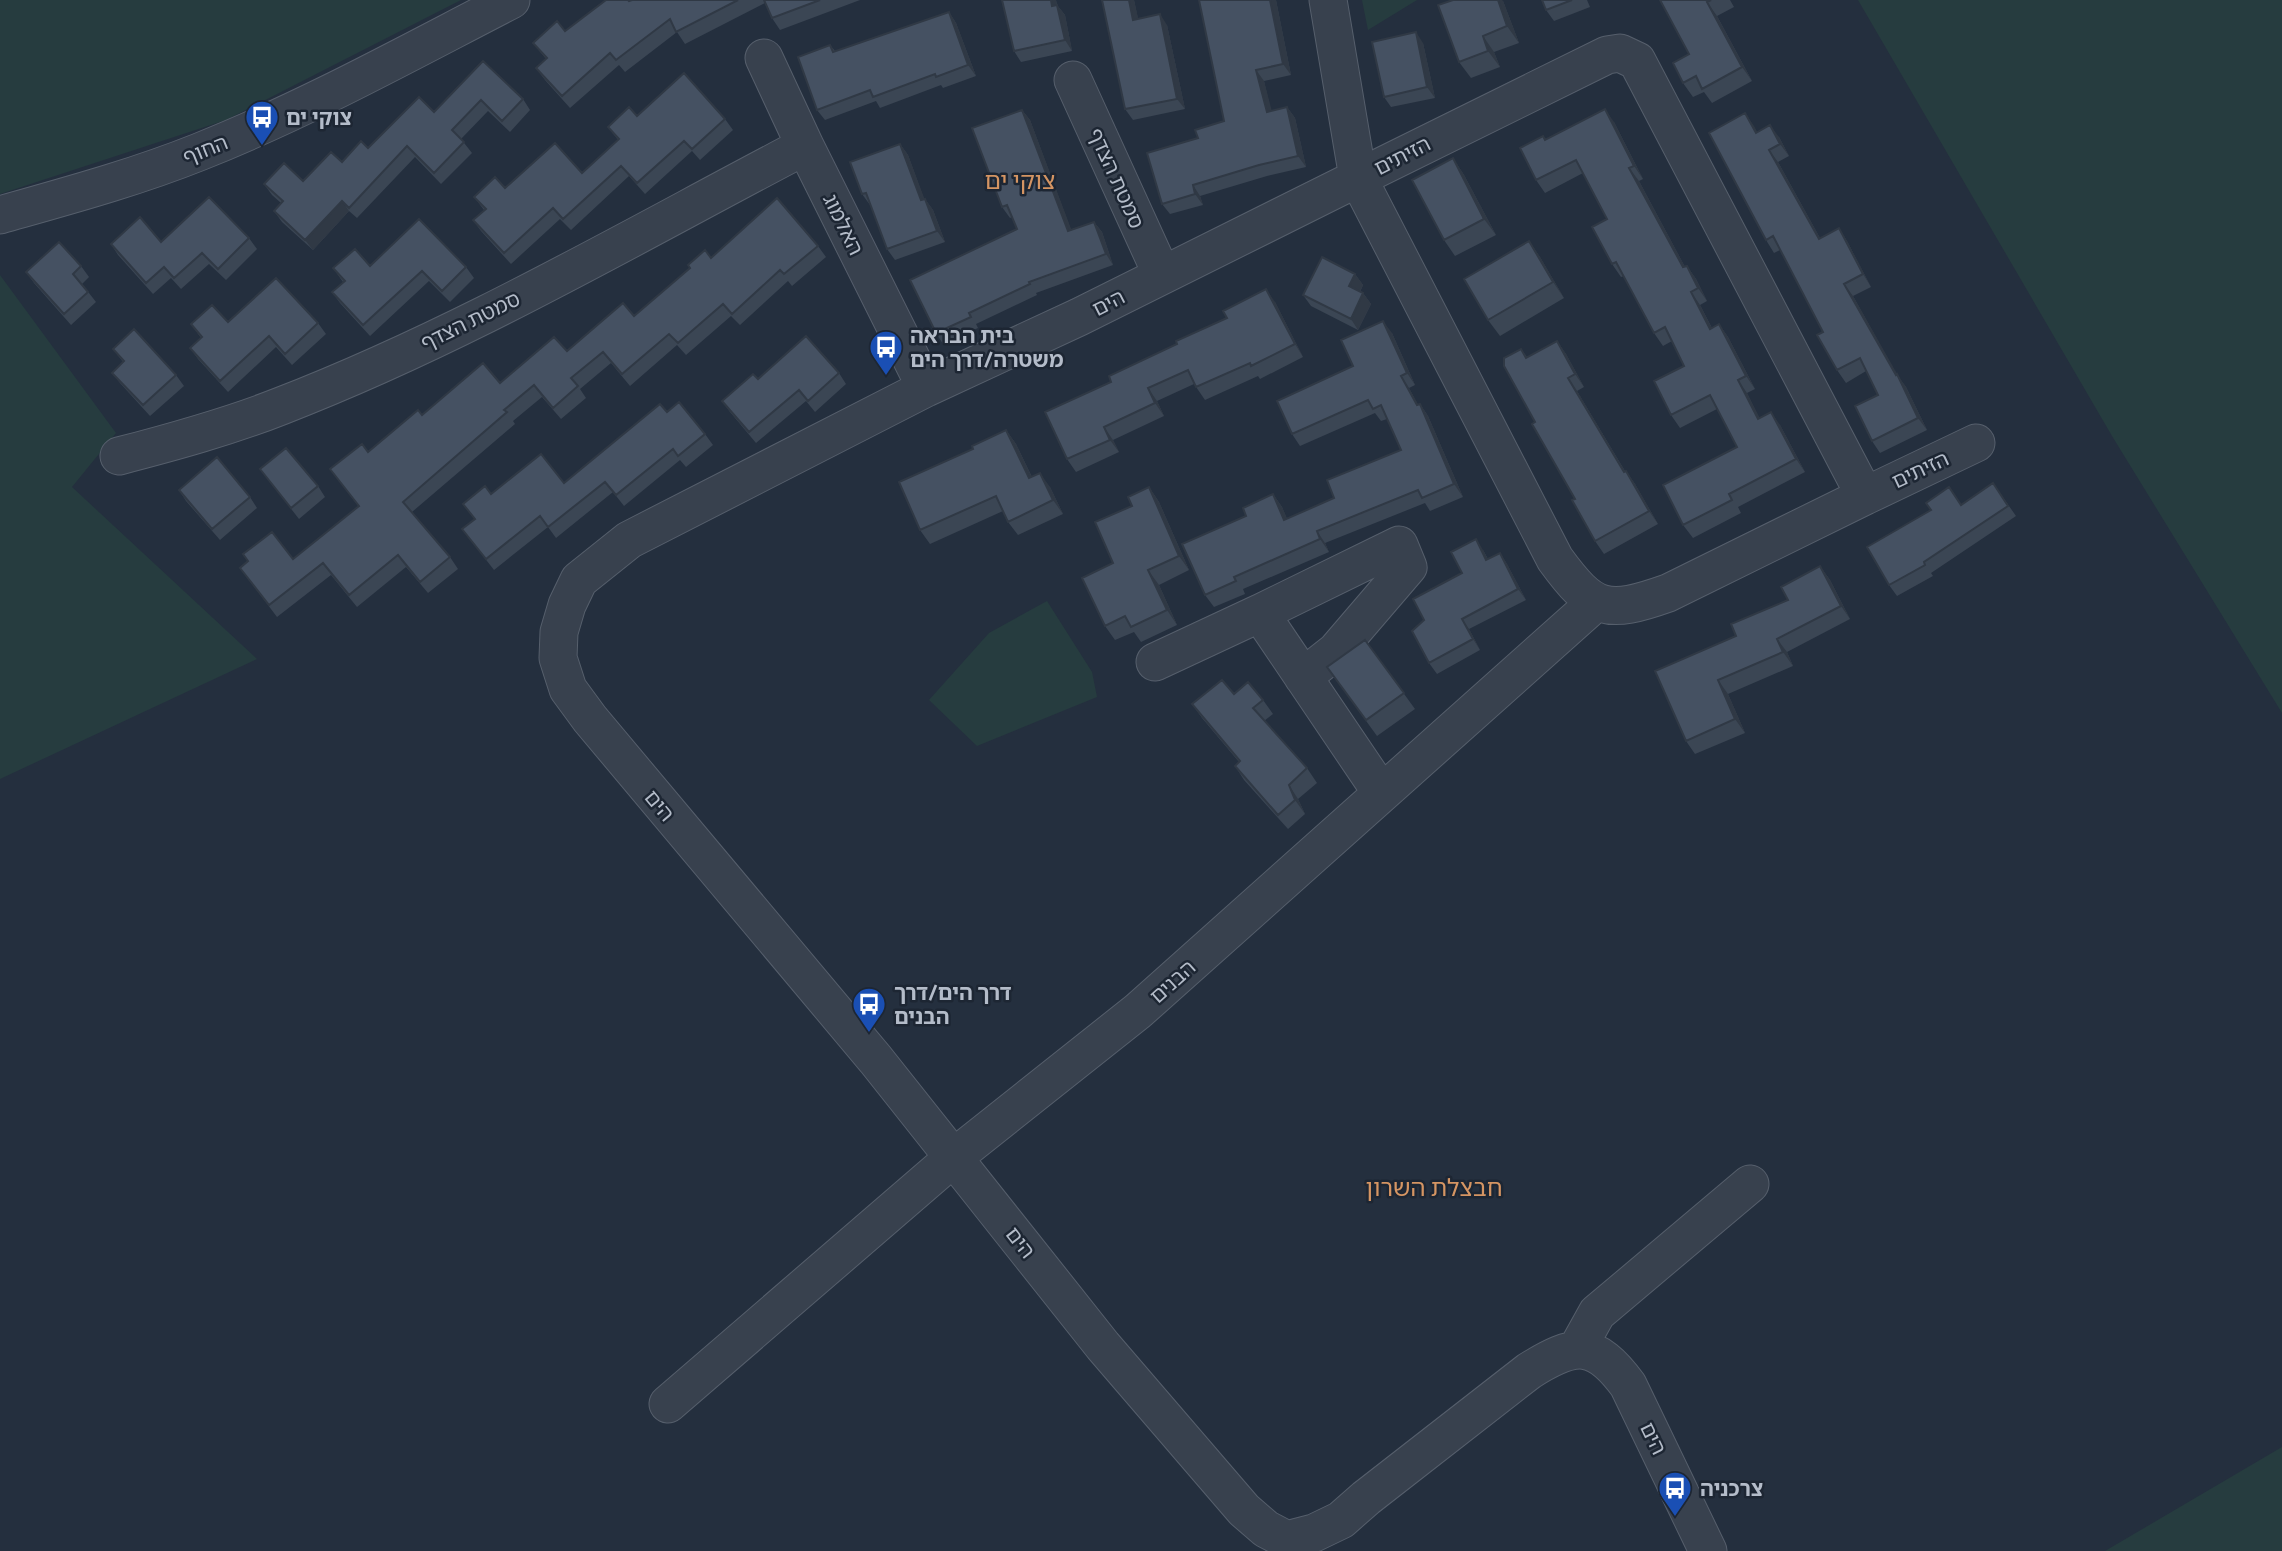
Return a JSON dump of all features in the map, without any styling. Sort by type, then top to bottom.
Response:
[{"type":"street","name":"החוף","points":[[0,215],[157,168],[247,132],[331,94],[511,0]]},
{"type":"street","points":[[1328,0],[1357,178]]},
{"type":"street","name":"הזיתים","points":[[1865,495],[1637,61],[1620,53],[1607,55],[1357,178],[1555,559],[1573,584],[1595,603],[1615,606],[1639,603],[1668,593],[1976,443]]},
{"type":"street","name":"האלמוג","points":[[764,58],[926,388]]},
{"type":"street","name":"סמטת הצדף","points":[[1073,80],[1162,275]]},
{"type":"street","name":"סמטת הצדף","points":[[119,456],[188,438],[280,407],[379,365],[528,292],[805,146]]},
{"type":"street","name":"הים","points":[[1357,178],[1079,317],[926,388],[629,540],[579,580],[566,605],[559,632],[558,658],[568,689],[590,719],[876,1060],[1103,1346],[1244,1510],[1284,1545],[1341,1520],[1529,1370],[1550,1358],[1577,1349],[1599,1353],[1615,1366],[1629,1385],[1708,1551]]},
{"type":"street","points":[[1155,663],[1399,545],[1408,567],[1336,651],[1303,677]]},
{"type":"street","name":"הבנים","points":[[668,1404],[953,1158],[1138,1011],[1595,603]]},
{"type":"street","points":[[1260,613],[1381,792]]},
{"type":"street","points":[[1577,1349],[1597,1313],[1750,1184]]},
{"type":"green space","points":[[0,0],[461,0],[226,120],[0,194]]},
{"type":"green space","points":[[1362,0],[1417,0],[1368,30]]},
{"type":"green space","points":[[1858,0],[2282,0],[2282,713],[2112,436]]},
{"type":"green space","points":[[0,275],[116,433],[72,487],[257,659],[0,779]]},
{"type":"green space","points":[[1047,601],[1092,672],[1097,697],[977,746],[929,700],[989,633]]},
{"type":"green space","points":[[2282,1447],[2282,1551],[2105,1551]]},
{"type":"building","points":[[606,0],[738,0],[676,32],[670,19],[616,60],[610,53],[562,96],[536,68],[547,58],[533,43],[557,21],[565,31]]},
{"type":"building","points":[[764,0],[820,0],[772,18]]},
{"type":"building","points":[[1002,0],[1051,0],[1052,6],[1057,5],[1065,40],[1014,51]]},
{"type":"building","points":[[1102,0],[1129,0],[1133,20],[1160,14],[1177,99],[1125,109]]},
{"type":"building","points":[[1199,0],[1270,0],[1283,64],[1256,70],[1267,112],[1287,107],[1298,156],[1193,185],[1195,194],[1162,204],[1147,153],[1198,138],[1195,130],[1224,121]]},
{"type":"building","points":[[1453,0],[1498,0],[1507,26],[1483,36],[1488,51],[1459,62],[1438,5]]},
{"type":"building","points":[[1542,0],[1572,0],[1546,10]]},
{"type":"building","points":[[1660,0],[1711,0],[1707,2],[1742,67],[1702,89],[1696,76],[1683,83],[1673,63],[1689,54]]},
{"type":"building","points":[[949,12],[968,65],[873,97],[870,90],[817,110],[798,57],[830,45],[833,52]]},
{"type":"building","points":[[1416,32],[1427,87],[1384,97],[1372,42]]},
{"type":"building","points":[[483,61],[523,99],[502,121],[481,100],[452,130],[464,142],[434,173],[407,146],[349,208],[342,201],[305,240],[274,211],[283,201],[264,184],[284,163],[303,181],[331,152],[342,162],[361,141],[368,148],[419,97],[434,112]]},
{"type":"building","points":[[684,73],[725,119],[692,149],[684,141],[637,183],[621,166],[563,219],[553,208],[504,253],[473,220],[486,209],[474,197],[495,177],[505,188],[555,143],[582,173],[619,139],[608,127],[629,107],[637,116]]},
{"type":"building","points":[[1605,109],[1634,166],[1629,168],[1683,267],[1687,266],[1698,288],[1691,292],[1710,329],[1719,324],[1746,376],[1738,380],[1758,419],[1771,412],[1796,459],[1729,494],[1732,500],[1683,525],[1663,485],[1737,447],[1710,395],[1671,415],[1654,381],[1684,366],[1665,327],[1654,333],[1616,262],[1612,264],[1592,227],[1607,219],[1576,160],[1536,180],[1520,148],[1543,136],[1545,140]]},
{"type":"building","points":[[1022,110],[1068,231],[1094,222],[1106,254],[1029,282],[1030,284],[969,313],[971,317],[936,333],[910,280],[1017,229],[1007,205],[1002,207],[972,128]]},
{"type":"building","points":[[1745,113],[1756,133],[1770,125],[1780,144],[1769,150],[1819,239],[1839,228],[1863,274],[1844,284],[1897,374],[1918,418],[1872,441],[1855,406],[1878,395],[1860,358],[1837,370],[1817,335],[1823,332],[1773,236],[1766,240],[1709,133]]},
{"type":"building","points":[[900,144],[921,200],[925,199],[937,231],[887,249],[866,193],[862,194],[850,162]]},
{"type":"building","points":[[1453,158],[1484,219],[1444,240],[1412,180]]},
{"type":"building","points":[[209,197],[249,238],[218,269],[202,253],[174,278],[164,267],[146,283],[111,244],[140,217],[161,242]]},
{"type":"building","points":[[777,198],[818,246],[784,274],[780,270],[732,314],[723,304],[678,343],[669,334],[622,374],[603,352],[571,378],[578,386],[553,408],[534,385],[504,410],[507,412],[403,502],[450,557],[420,582],[398,555],[349,595],[323,563],[269,605],[240,568],[248,561],[243,554],[272,532],[293,559],[359,506],[330,469],[362,444],[368,452],[418,410],[422,415],[483,363],[500,383],[554,337],[567,351],[623,303],[634,316],[690,268],[688,265],[705,250],[711,258]]},
{"type":"building","points":[[419,219],[466,267],[442,291],[422,271],[363,325],[332,292],[345,281],[333,268],[355,249],[370,266]]},
{"type":"building","points":[[1529,241],[1553,282],[1488,320],[1464,279]]},
{"type":"building","points":[[59,242],[81,266],[73,274],[88,292],[64,314],[26,272]]},
{"type":"building","points":[[1322,257],[1355,274],[1349,286],[1363,293],[1351,319],[1303,295]]},
{"type":"building","points":[[276,278],[318,323],[285,354],[269,336],[220,381],[190,348],[202,337],[191,324],[212,305],[228,322]]},
{"type":"building","points":[[1266,289],[1295,344],[1251,366],[1250,363],[1196,387],[1188,370],[1148,388],[1155,403],[1104,427],[1110,440],[1067,459],[1045,412],[1111,382],[1109,376],[1227,318],[1223,311]]},
{"type":"building","points":[[1383,321],[1407,373],[1401,376],[1417,405],[1420,404],[1454,484],[1422,498],[1418,490],[1317,531],[1320,539],[1234,577],[1236,581],[1205,595],[1182,544],[1246,516],[1243,508],[1273,494],[1284,520],[1334,498],[1327,480],[1401,450],[1381,405],[1373,409],[1368,400],[1292,434],[1277,401],[1353,366],[1341,340]]},
{"type":"building","points":[[134,329],[176,375],[143,405],[112,373],[124,361],[113,349]]},
{"type":"building","points":[[806,336],[839,373],[808,401],[799,390],[749,432],[722,401],[753,374],[758,379]]},
{"type":"building","points":[[1557,341],[1575,374],[1568,378],[1649,511],[1595,541],[1504,366],[1504,358],[1521,349],[1526,358]]},
{"type":"building","points":[[679,402],[705,434],[678,456],[673,449],[616,495],[605,482],[548,527],[540,516],[486,559],[462,529],[475,519],[463,504],[485,486],[491,494],[541,454],[564,483],[660,404],[667,412]]},
{"type":"building","points":[[1006,430],[1029,478],[1040,473],[1053,500],[1008,522],[996,496],[920,530],[899,482],[973,449],[972,446]]},
{"type":"building","points":[[286,448],[318,486],[291,508],[260,469]]},
{"type":"building","points":[[217,457],[250,497],[212,529],[179,490]]},
{"type":"building","points":[[1993,483],[2008,506],[1924,562],[1925,565],[1889,585],[1867,547],[1931,510],[1926,503],[1949,487],[1961,505]]},
{"type":"building","points":[[1149,487],[1179,556],[1148,570],[1167,610],[1131,627],[1125,616],[1105,626],[1082,578],[1113,563],[1095,522],[1132,506],[1128,497]]},
{"type":"building","points":[[1476,539],[1486,560],[1500,553],[1518,589],[1462,619],[1473,639],[1429,663],[1412,631],[1424,620],[1413,599],[1462,573],[1451,552]]},
{"type":"building","points":[[1820,566],[1841,606],[1777,639],[1783,652],[1718,680],[1735,719],[1686,741],[1655,671],[1736,636],[1731,624],[1788,600],[1781,587]]},
{"type":"building","points":[[1365,640],[1404,693],[1366,720],[1327,667]]},
{"type":"building","points":[[1222,680],[1234,694],[1248,682],[1263,700],[1253,708],[1307,768],[1289,785],[1295,800],[1278,815],[1235,766],[1240,761],[1192,704]]},
{"type":"place","name":"צוקי ים","points":[[262,147]]},
{"type":"place","name":"בית הבראה משטרה/דרך הים","points":[[886,377]]},
{"type":"place","name":"דרך הים/דרך הבנים","points":[[869,1034]]},
{"type":"place","name":"צרכניה","points":[[1675,1518]]},
{"type":"district","name":"צוקי ים","points":[[1020,180]]},
{"type":"district","name":"חבצלת השרון","points":[[1434,1187]]}]
